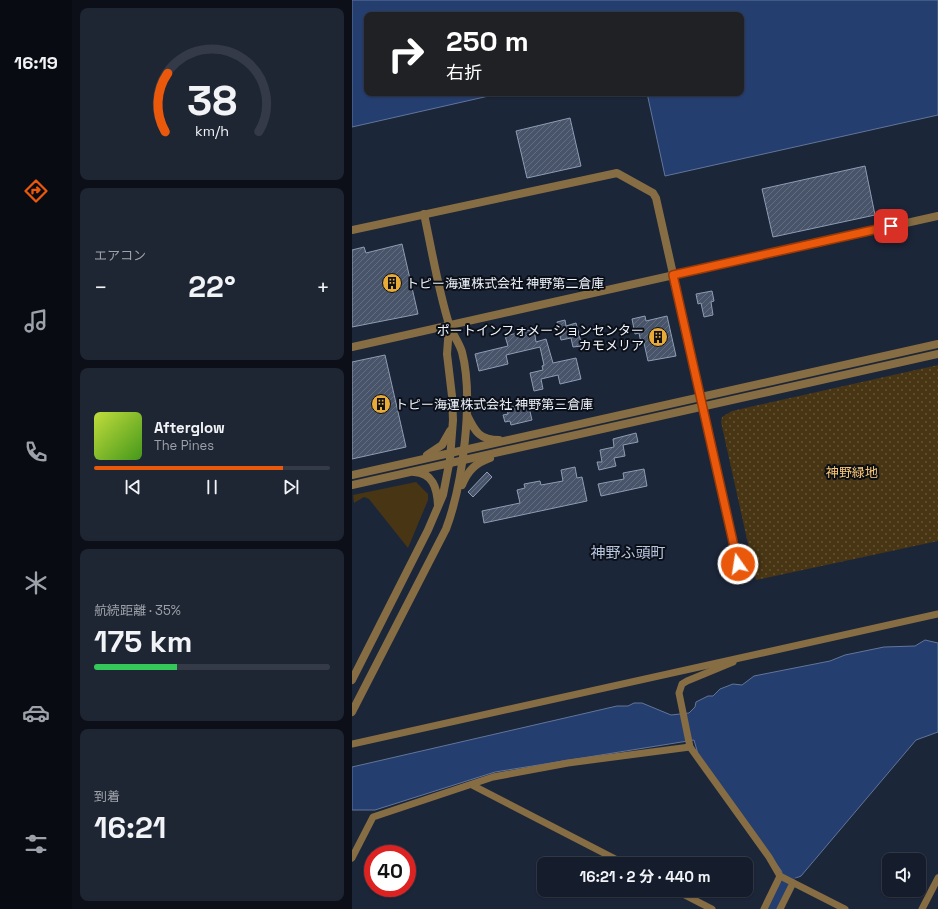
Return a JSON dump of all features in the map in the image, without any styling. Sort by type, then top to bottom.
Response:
[{"type":"street","points":[[352,230],[617,173],[648,189],[656,198],[699,397],[738,564]]},
{"type":"street","points":[[424,214],[449,325],[462,351],[465,371],[466,413],[462,461],[456,500]]},
{"type":"street","points":[[352,347],[938,216]]},
{"type":"street","points":[[352,680],[438,508],[450,463],[451,453],[452,396],[447,354],[449,325]]},
{"type":"street","points":[[352,475],[938,344]]},
{"type":"street","points":[[352,485],[938,354]]},
{"type":"street","points":[[466,413],[478,435],[485,439],[508,440]]},
{"type":"street","points":[[404,464],[429,455],[438,449],[449,436],[452,420]]},
{"type":"street","points":[[352,712],[442,539],[466,476],[474,465],[509,450]]},
{"type":"street","points":[[407,472],[417,472],[430,478],[436,488],[438,508]]},
{"type":"street","points":[[352,744],[938,614]]},
{"type":"street","points":[[748,656],[682,684],[679,693],[690,745],[769,857],[780,876],[845,909]]},
{"type":"street","points":[[352,858],[373,817],[493,777],[568,763],[690,745]]},
{"type":"street","points":[[472,785],[611,857]]},
{"type":"street","points":[[764,909],[780,876]]},
{"type":"street","points":[[922,909],[938,878]]},
{"type":"street","points":[[780,909],[793,883]]},
{"type":"street","points":[[689,897],[712,909]]},
{"type":"green space","name":"神野緑地","points":[[938,365],[938,541],[756,580],[721,422],[722,417],[732,411]]},
{"type":"green space","points":[[416,482],[428,494],[428,500],[408,548],[369,499],[364,497],[354,503],[353,495]]},
{"type":"water","points":[[352,0],[938,0],[938,115],[665,176],[648,96],[744,96],[744,12],[364,12],[364,96],[489,96],[352,127]]},
{"type":"water","points":[[925,640],[938,643],[938,732],[916,740],[801,876],[797,878],[785,876],[698,754],[694,740],[495,772],[375,810],[352,810],[352,767],[617,706],[628,706],[634,703],[642,703],[671,715],[689,713],[695,707],[696,702],[708,696],[713,696],[720,689],[733,684],[742,685],[754,676],[830,661],[845,655],[884,647],[915,646]]},
{"type":"building","points":[[570,118],[581,166],[527,178],[516,131]]},
{"type":"building","points":[[865,166],[875,215],[773,237],[762,189]]},
{"type":"building","name":"トピー海運株式会社 神野第二倉庫","points":[[402,244],[418,314],[352,327],[352,250],[364,247],[366,253]]},
{"type":"building","points":[[712,291],[714,301],[711,302],[713,315],[704,317],[701,303],[698,304],[696,294]]},
{"type":"building","name":"ポートインフォメーションセンター カモメリア","points":[[645,316],[646,321],[667,316],[676,356],[648,361],[644,343],[641,343],[639,333],[635,334],[632,319]]},
{"type":"building","points":[[565,320],[566,326],[576,323],[582,346],[573,347],[571,338],[561,340],[557,322]]},
{"type":"building","points":[[534,329],[536,342],[546,339],[553,363],[576,358],[581,379],[560,384],[558,375],[541,379],[543,389],[534,391],[530,373],[543,370],[542,366],[544,365],[540,347],[506,355],[508,364],[479,371],[475,354],[508,346],[505,336]]},
{"type":"building","name":"トピー海運株式会社 神野第三倉庫","points":[[385,355],[406,447],[352,459],[352,362]]},
{"type":"building","points":[[528,403],[532,420],[511,425],[510,421],[505,422],[503,415],[508,414],[507,408]]},
{"type":"building","points":[[636,433],[638,442],[623,445],[625,456],[614,458],[616,466],[599,470],[597,462],[602,462],[600,450],[614,447],[613,439]]},
{"type":"building","points":[[575,467],[577,478],[582,477],[587,501],[484,523],[482,511],[520,503],[517,490],[525,488],[524,484],[540,481],[541,485],[563,481],[561,470]]},
{"type":"building","points":[[644,469],[647,486],[601,496],[598,484],[624,479],[623,473]]},
{"type":"building","points":[[487,472],[492,477],[473,497],[468,492]]},
{"type":"waterway","points":[[773,909],[793,866]]},
{"type":"place","name":"トピー海運株式会社 神野第二倉庫","points":[[392,283]]},
{"type":"place","name":"ポートインフォメーションセンター カモメリア","points":[[658,337]]},
{"type":"place","name":"トピー海運株式会社 神野第三倉庫","points":[[381,404]]},
{"type":"district","name":"神野ふ頭町","points":[[628,553]]},
{"type":"route","points":[[738,564],[673,275],[891,226]]}]
